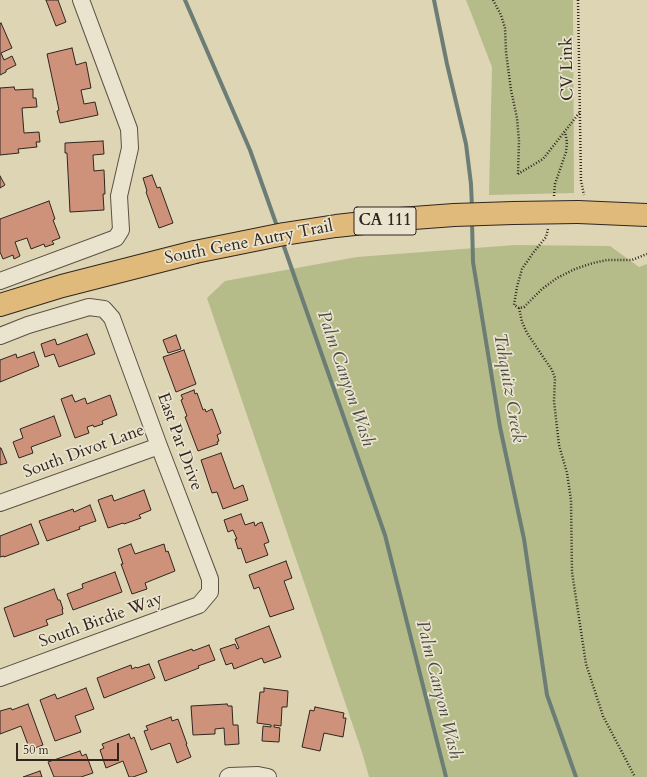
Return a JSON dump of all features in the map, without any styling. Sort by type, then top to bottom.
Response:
[{"type":"main road","name":"South Gene Autry Trail","points":[[0,305],[90,278],[196,252],[284,234],[336,226],[454,215],[583,212],[647,215]]},
{"type":"street","points":[[0,281],[116,238],[121,230],[119,196],[130,148],[129,129],[81,0]]},
{"type":"street","name":"East Par Drive","points":[[0,336],[28,325],[89,307],[104,309],[112,318],[210,579],[210,592]]},
{"type":"street","name":"South Divot Lane","points":[[0,503],[159,446]]},
{"type":"street","name":"South Birdie Way","points":[[0,678],[200,605],[210,592]]},
{"type":"street","points":[[228,777],[258,774],[268,777]]},
{"type":"path","name":"CV Link","points":[[493,0],[501,15],[505,28],[506,52],[518,126],[518,174],[543,159],[580,112],[578,0]]},
{"type":"path","points":[[580,112],[583,212]]},
{"type":"path","points":[[635,777],[603,716],[586,664],[572,572],[571,500],[567,473],[559,445],[554,401],[555,378],[552,370],[527,333],[522,322],[519,308],[524,308],[542,289],[557,278],[575,269],[607,260],[632,260],[647,254]]},
{"type":"green space","points":[[466,0],[573,0],[574,193],[489,195],[492,67]]},
{"type":"green space","points":[[515,245],[610,246],[639,267],[647,264],[647,777],[369,777],[362,752],[207,298],[225,281],[357,257]]},
{"type":"building","points":[[46,0],[58,0],[66,22],[56,26]]},
{"type":"building","points":[[1,23],[12,48],[1,53],[4,60],[12,56],[16,65],[0,75],[0,24]]},
{"type":"building","points":[[72,48],[76,65],[86,62],[91,88],[81,90],[84,104],[95,102],[98,115],[60,123],[57,111],[59,110],[47,54]]},
{"type":"building","points":[[14,87],[15,90],[33,89],[33,98],[36,98],[37,107],[22,108],[24,133],[39,132],[40,142],[36,142],[37,147],[18,149],[19,153],[0,155],[0,88]]},
{"type":"building","points":[[103,141],[104,154],[93,155],[94,171],[104,170],[104,210],[70,212],[67,153],[65,153],[65,143]]},
{"type":"building","points":[[152,175],[157,188],[160,187],[173,223],[159,228],[146,192],[143,178]]},
{"type":"building","points":[[0,176],[5,185],[0,188]]},
{"type":"building","points":[[49,201],[55,219],[53,220],[60,238],[52,241],[54,244],[45,247],[44,244],[31,249],[27,238],[15,242],[20,256],[14,259],[13,255],[3,259],[0,252],[0,219]]},
{"type":"building","points":[[87,334],[95,354],[59,367],[54,354],[45,357],[41,344],[55,339],[57,345]]},
{"type":"building","points":[[176,335],[181,349],[168,353],[163,340]]},
{"type":"building","points":[[184,350],[196,384],[176,392],[163,357]]},
{"type":"building","points":[[34,352],[39,366],[0,382],[0,360],[16,354],[17,358]]},
{"type":"building","points":[[194,390],[195,394],[197,393],[203,410],[205,409],[206,412],[212,409],[221,433],[217,435],[219,441],[217,442],[218,444],[198,451],[185,417],[187,416],[181,400],[183,399],[181,395]]},
{"type":"building","points":[[72,395],[75,402],[85,398],[87,404],[110,395],[117,415],[102,421],[103,424],[94,427],[93,425],[87,427],[89,433],[75,438],[61,399]]},
{"type":"building","points":[[54,416],[61,436],[31,447],[33,453],[19,458],[13,442],[23,438],[20,429]]},
{"type":"building","points":[[0,448],[7,463],[0,465]]},
{"type":"building","points":[[221,453],[234,489],[243,485],[248,500],[223,509],[217,492],[212,493],[201,460]]},
{"type":"building","points":[[144,490],[151,510],[139,515],[141,518],[108,528],[98,500],[112,495],[114,501]]},
{"type":"building","points":[[90,505],[96,521],[79,527],[80,529],[47,541],[39,521],[73,509],[74,512]]},
{"type":"building","points":[[241,514],[245,525],[254,522],[255,526],[262,522],[269,542],[264,544],[268,555],[246,563],[241,548],[238,549],[235,539],[237,539],[233,530],[228,532],[224,520]]},
{"type":"building","points":[[31,524],[39,544],[4,557],[0,557],[0,536]]},
{"type":"building","points":[[131,544],[135,554],[164,544],[175,571],[145,583],[147,589],[132,594],[121,564],[123,564],[118,549]]},
{"type":"building","points":[[286,561],[292,578],[284,581],[294,609],[270,617],[259,587],[254,589],[249,575]]},
{"type":"building","points":[[115,572],[122,592],[73,610],[67,594],[83,588],[82,584]]},
{"type":"building","points":[[54,589],[58,600],[60,600],[63,614],[46,620],[48,625],[14,637],[4,608]]},
{"type":"building","points":[[269,626],[281,657],[264,663],[262,658],[234,669],[232,663],[226,665],[220,649],[235,644],[237,649],[239,648],[235,639]]},
{"type":"building","points":[[209,645],[215,660],[165,681],[158,661],[192,649],[193,651]]},
{"type":"building","points":[[149,664],[155,678],[104,698],[97,678],[131,665],[132,669]]},
{"type":"building","points":[[86,688],[94,709],[75,716],[81,732],[55,741],[40,700],[55,694],[57,699]]},
{"type":"building","points":[[264,688],[288,691],[287,707],[282,707],[281,726],[274,725],[274,727],[280,728],[279,742],[262,741],[263,726],[271,727],[271,725],[257,723],[260,692],[264,692]]},
{"type":"building","points":[[28,704],[43,745],[30,750],[21,726],[0,734],[0,711],[11,708],[12,710]]},
{"type":"building","points":[[227,704],[228,706],[232,706],[233,725],[238,725],[239,744],[225,745],[224,728],[215,729],[215,734],[193,735],[191,706]]},
{"type":"building","points":[[315,707],[344,713],[343,718],[346,718],[343,737],[324,733],[320,751],[302,747],[310,710],[314,711]]},
{"type":"building","points":[[171,717],[172,721],[178,719],[191,757],[177,763],[170,743],[151,750],[144,731],[148,730],[146,726]]},
{"type":"building","points":[[129,734],[131,739],[134,737],[147,772],[133,777],[129,777],[123,761],[106,768],[100,750],[104,748],[102,744]]},
{"type":"building","points":[[80,751],[82,756],[86,754],[93,773],[81,777],[54,777],[48,762]]},
{"type":"building","points":[[40,771],[42,777],[23,777]]},
{"type":"waterway","name":"Palm Canyon Wash","points":[[185,0],[250,150],[278,229]]},
{"type":"waterway","name":"Tahquitz Creek","points":[[434,0],[466,144],[471,184],[472,208]]},
{"type":"waterway","name":"Tahquitz Creek","points":[[472,221],[473,262],[500,427],[524,539],[547,695],[576,777]]},
{"type":"waterway","name":"Palm Canyon Wash","points":[[282,241],[385,535],[446,777]]}]
